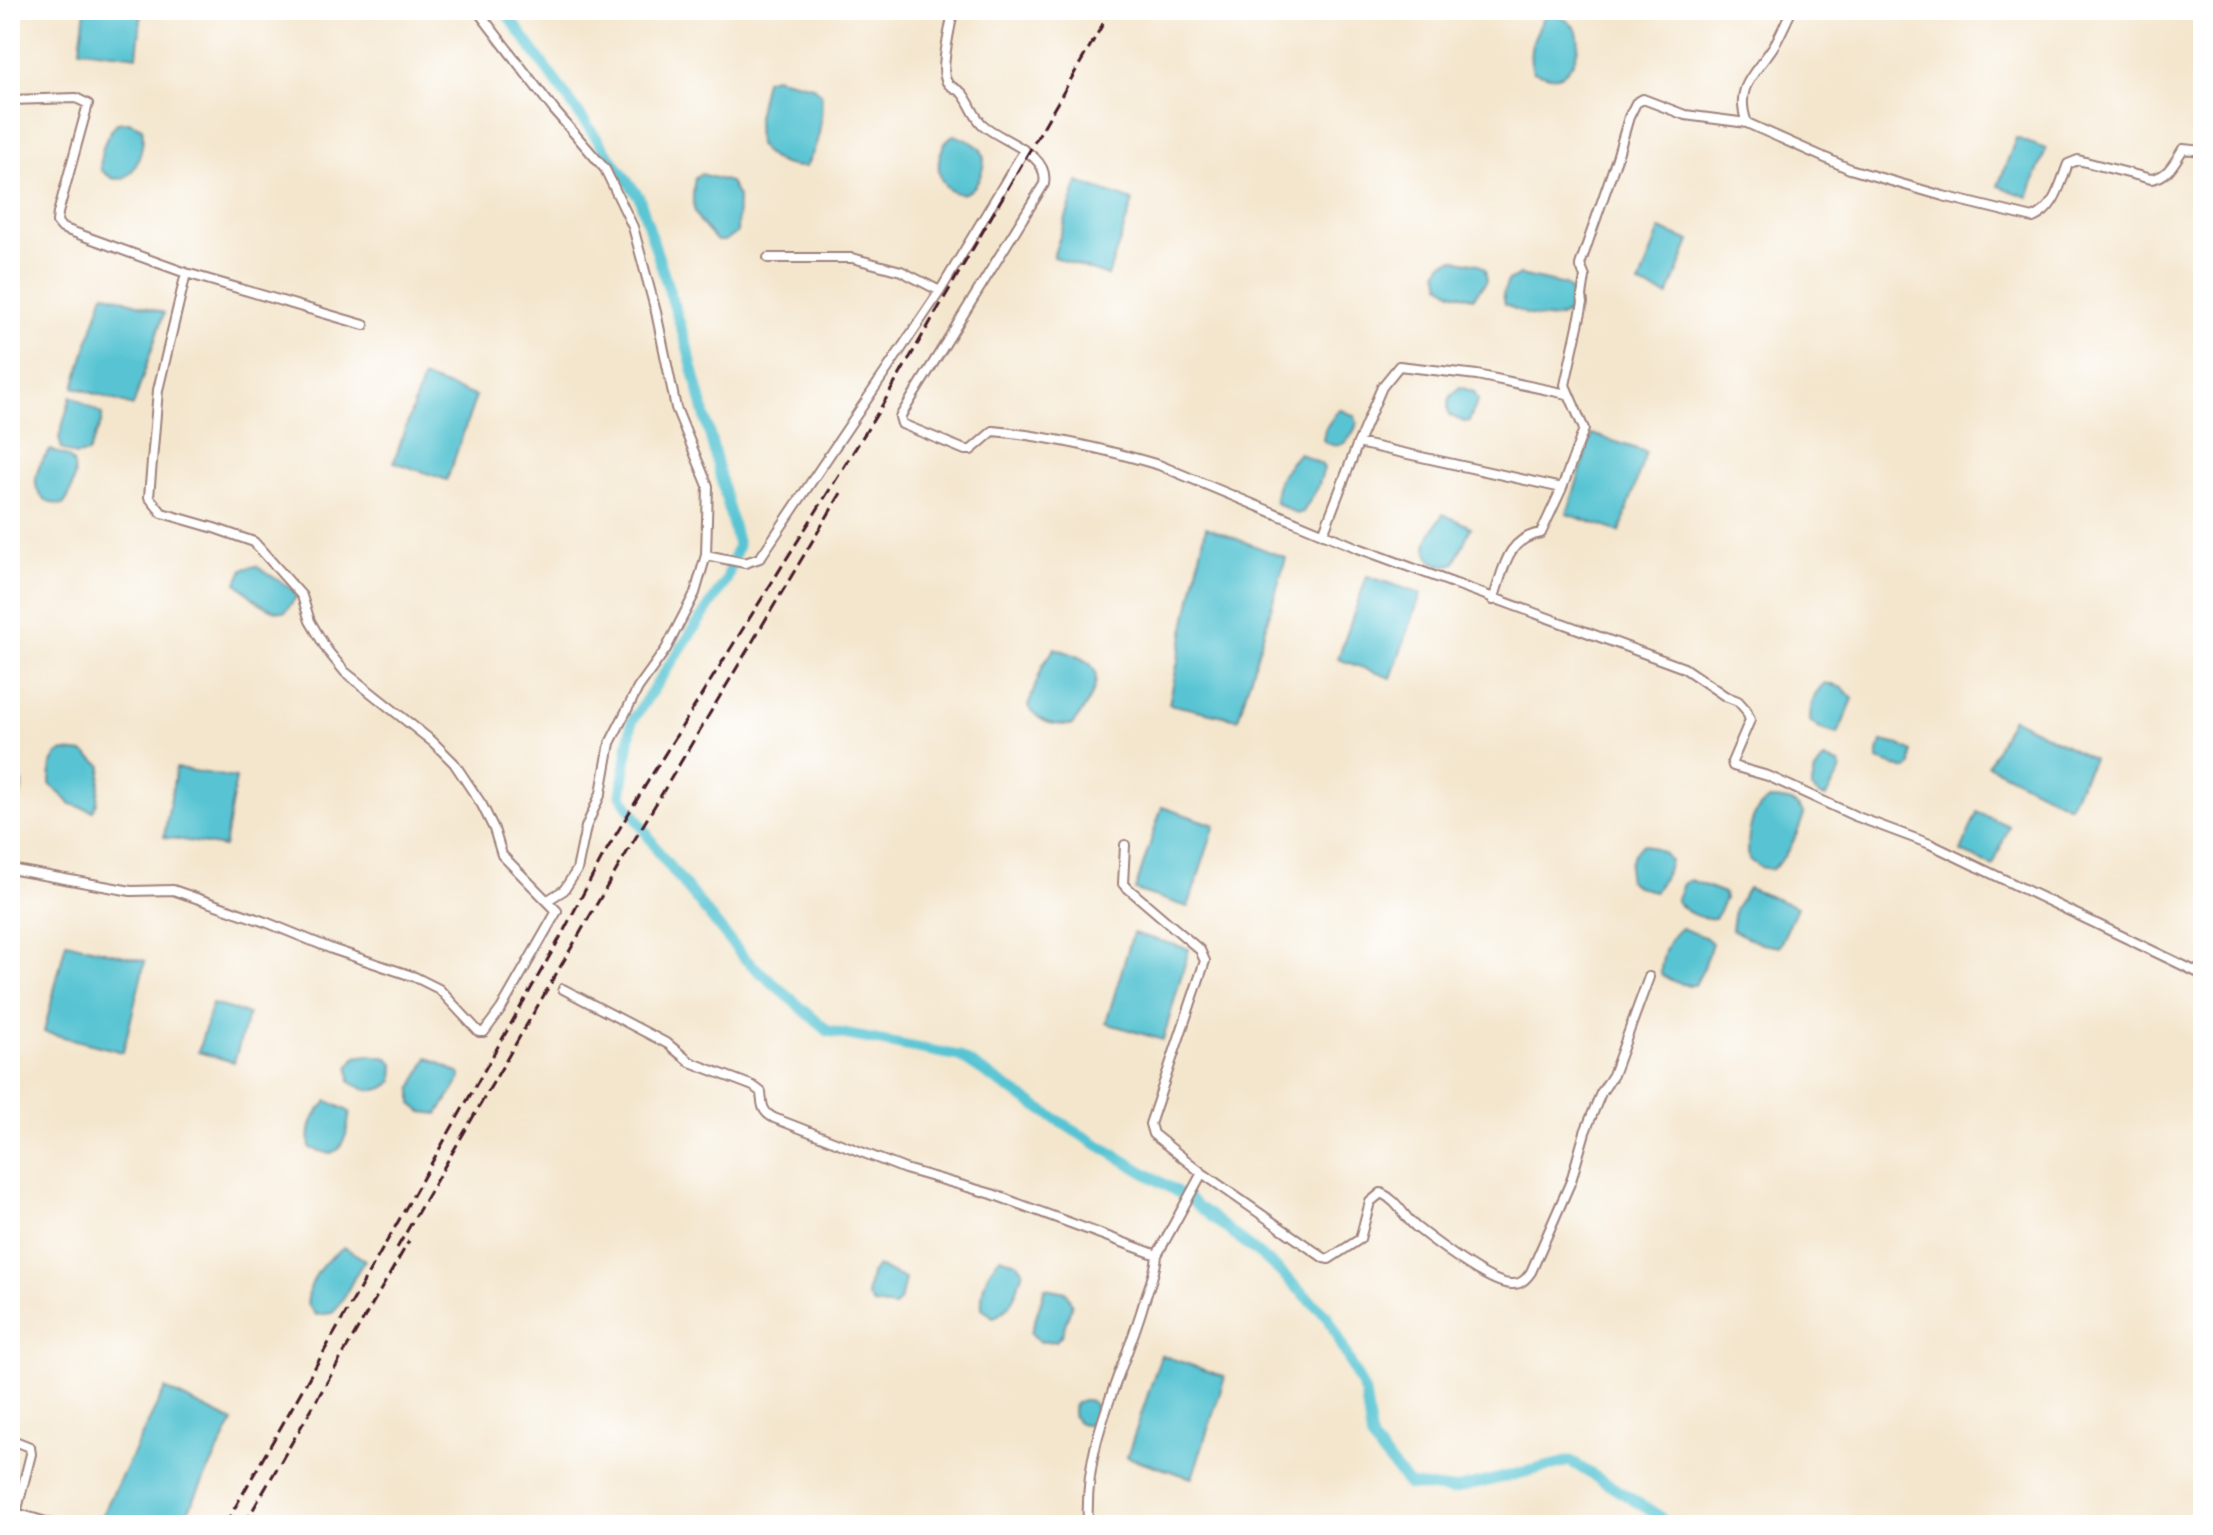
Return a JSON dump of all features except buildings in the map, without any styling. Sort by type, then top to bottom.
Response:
[{"type":"street","points":[[477,10],[554,110],[605,169],[633,227],[656,312],[676,408],[708,486],[706,555],[695,593],[666,649],[638,688],[610,743],[601,793],[586,827],[577,870],[564,890],[548,900]]},
{"type":"street","points":[[953,10],[944,65],[945,79],[962,93],[972,113],[985,127],[1024,151],[1044,168],[1044,184],[900,417],[902,424],[965,450],[971,450],[993,431],[1126,455],[1172,470],[1323,534],[1493,600],[1684,668],[1725,696],[1738,701],[1746,710],[1750,720],[1733,766],[1768,776],[1855,816],[1930,844],[2203,975]]},
{"type":"street","points":[[1747,123],[1742,109],[1752,72],[1774,46],[1792,10]]},
{"type":"street","points":[[10,100],[76,98],[88,104],[58,213],[57,222],[62,228],[186,273],[364,325]]},
{"type":"street","points":[[1493,600],[1513,545],[1527,536],[1541,533],[1584,429],[1565,385],[1583,303],[1585,286],[1580,265],[1636,103],[1643,99],[1685,115],[1747,123],[1850,169],[2033,218],[2044,214],[2053,201],[2072,161],[2151,179],[2161,178],[2169,171],[2183,149],[2203,151]]},
{"type":"street","points":[[706,555],[745,563],[760,558],[940,291],[1024,151]]},
{"type":"street","points":[[768,258],[852,258],[901,271],[940,291]]},
{"type":"street","points":[[10,869],[131,891],[173,890],[268,923],[415,977],[439,989],[479,1032],[484,1032],[501,1009],[557,911],[502,855],[482,805],[454,763],[433,742],[345,672],[310,621],[302,596],[254,542],[162,513],[154,506],[149,497],[158,390],[186,273]]},
{"type":"street","points":[[1323,534],[1382,387],[1399,366],[1477,375],[1567,394]]},
{"type":"street","points":[[1358,443],[1562,488]]},
{"type":"street","points":[[1125,845],[1123,884],[1200,950],[1205,961],[1150,1124],[1153,1134],[1200,1176],[1299,1238],[1324,1258],[1329,1259],[1360,1239],[1370,1202],[1381,1193],[1400,1207],[1413,1225],[1472,1266],[1512,1285],[1524,1282],[1571,1181],[1585,1132],[1601,1093],[1613,1075],[1649,977]]},
{"type":"street","points":[[563,989],[668,1044],[690,1062],[753,1086],[761,1092],[762,1109],[774,1118],[905,1169],[992,1194],[1157,1255]]},
{"type":"street","points":[[1088,1525],[1090,1464],[1100,1422],[1133,1335],[1157,1255],[1200,1176]]},
{"type":"street","points":[[10,1439],[30,1447],[31,1454],[13,1515],[56,1525]]},
{"type":"water","points":[[85,10],[142,10],[137,56],[80,49]]},
{"type":"water","points":[[1548,11],[1569,22],[1578,34],[1578,48],[1573,62],[1558,76],[1533,71],[1531,63],[1533,40]]},
{"type":"water","points":[[774,77],[812,86],[821,93],[819,132],[805,167],[779,162],[758,145],[757,117],[765,80]]},
{"type":"water","points":[[129,122],[142,128],[141,153],[127,175],[120,179],[112,178],[101,170],[104,145],[117,123]]},
{"type":"water","points":[[954,135],[976,145],[983,154],[983,167],[978,180],[972,189],[964,193],[949,189],[939,173],[942,150]]},
{"type":"water","points":[[2016,138],[2046,149],[2028,197],[1998,186]]},
{"type":"water","points":[[701,174],[730,182],[738,197],[737,233],[724,241],[717,241],[696,213],[693,189],[695,178]]},
{"type":"water","points":[[1078,182],[1133,201],[1108,276],[1053,257]]},
{"type":"water","points":[[1660,229],[1690,241],[1668,296],[1639,285]]},
{"type":"water","points":[[1453,259],[1478,264],[1485,269],[1487,281],[1473,298],[1452,292],[1441,284],[1438,271],[1443,263]]},
{"type":"water","points":[[1520,275],[1565,285],[1576,297],[1572,308],[1565,315],[1545,318],[1505,304],[1503,294],[1508,281]]},
{"type":"water","points":[[104,293],[164,313],[133,406],[74,387]]},
{"type":"water","points":[[423,378],[476,396],[447,480],[394,462]]},
{"type":"water","points":[[1460,387],[1474,392],[1478,400],[1469,421],[1464,422],[1449,415],[1448,410],[1450,399]]},
{"type":"water","points":[[71,396],[102,414],[88,453],[75,455],[62,449],[59,438]]},
{"type":"water","points":[[1339,409],[1355,416],[1357,424],[1344,443],[1329,444],[1323,440],[1325,429]]},
{"type":"water","points":[[1592,434],[1646,452],[1620,532],[1567,514]]},
{"type":"water","points":[[51,450],[68,457],[73,463],[71,489],[63,505],[43,498],[36,484],[39,467]]},
{"type":"water","points":[[1299,453],[1324,468],[1318,487],[1303,512],[1297,514],[1276,503],[1276,489]]},
{"type":"water","points":[[1443,514],[1471,527],[1455,563],[1449,565],[1434,562],[1426,549],[1430,535]]},
{"type":"water","points":[[1206,527],[1286,558],[1238,719],[1169,704]]},
{"type":"water","points":[[256,566],[295,591],[296,597],[285,612],[264,606],[237,583],[243,569]]},
{"type":"water","points":[[1367,576],[1421,594],[1391,678],[1338,659]]},
{"type":"water","points":[[1055,648],[1082,659],[1095,671],[1092,695],[1072,725],[1047,722],[1037,717],[1028,706],[1043,665]]},
{"type":"water","points":[[1825,683],[1843,688],[1853,699],[1838,734],[1818,728],[1810,721],[1813,700]]},
{"type":"water","points":[[2012,718],[2093,759],[2069,806],[1988,765]]},
{"type":"water","points":[[1882,741],[1900,745],[1912,752],[1911,766],[1906,770],[1878,760]]},
{"type":"water","points":[[64,751],[84,753],[102,766],[93,811],[71,804],[50,784],[51,765],[57,754]]},
{"type":"water","points":[[1824,759],[1839,764],[1841,770],[1826,797],[1811,788],[1815,771]]},
{"type":"water","points":[[176,768],[236,778],[224,847],[164,837]]},
{"type":"water","points":[[10,780],[23,783],[10,841]]},
{"type":"water","points":[[1773,799],[1791,802],[1804,814],[1787,852],[1771,869],[1749,860],[1748,843],[1751,824],[1759,808]]},
{"type":"water","points":[[1162,807],[1215,825],[1188,907],[1135,890]]},
{"type":"water","points":[[1977,812],[2009,826],[1993,866],[1961,852]]},
{"type":"water","points":[[1644,844],[1663,852],[1670,860],[1655,891],[1637,887],[1628,880],[1632,859]]},
{"type":"water","points":[[1690,880],[1724,893],[1725,899],[1715,918],[1693,914],[1676,901],[1683,884]]},
{"type":"water","points":[[1748,888],[1797,907],[1779,947],[1762,944],[1732,930],[1735,909]]},
{"type":"water","points":[[1681,928],[1712,943],[1695,985],[1677,982],[1661,974],[1666,948]]},
{"type":"water","points":[[1133,933],[1189,949],[1163,1040],[1106,1023]]},
{"type":"water","points":[[66,942],[145,961],[123,1052],[44,1032]]},
{"type":"water","points":[[212,1004],[248,1014],[234,1062],[198,1052]]},
{"type":"water","points":[[369,1055],[388,1058],[394,1064],[393,1081],[377,1090],[361,1088],[350,1082],[349,1066],[356,1057]]},
{"type":"water","points":[[428,1057],[460,1074],[460,1080],[438,1114],[422,1112],[412,1104],[412,1088]]},
{"type":"water","points":[[328,1101],[350,1112],[346,1135],[339,1149],[330,1154],[310,1148],[315,1116]]},
{"type":"water","points":[[344,1247],[365,1260],[332,1313],[316,1315],[307,1304],[314,1278],[329,1258]]},
{"type":"water","points":[[1001,1257],[1019,1264],[1023,1270],[1010,1304],[993,1317],[982,1308],[982,1294],[988,1274]]},
{"type":"water","points":[[877,1266],[905,1279],[900,1301],[894,1307],[873,1304],[867,1296],[871,1274]]},
{"type":"water","points":[[1045,1288],[1066,1292],[1072,1304],[1062,1334],[1056,1341],[1040,1342],[1031,1333]]},
{"type":"water","points":[[1161,1355],[1225,1377],[1192,1478],[1127,1457]]},
{"type":"water","points":[[165,1389],[233,1422],[181,1525],[97,1525]]},
{"type":"water","points":[[1085,1400],[1096,1407],[1097,1412],[1090,1423],[1085,1424],[1074,1417],[1073,1412],[1080,1401]]},
{"type":"waterway","points":[[504,10],[639,197],[687,346],[738,545],[726,581],[632,721],[621,795],[662,857],[744,958],[828,1031],[959,1056],[1073,1130],[1189,1199],[1274,1266],[1328,1317],[1365,1393],[1372,1441],[1409,1485],[1451,1490],[1570,1461],[1661,1517],[1668,1525]]},
{"type":"railway","points":[[225,1525],[561,936],[603,856],[880,409],[1111,10]]},
{"type":"railway","points":[[397,1248],[620,864],[841,493]]},
{"type":"railway","points":[[244,1525],[409,1241]]}]
